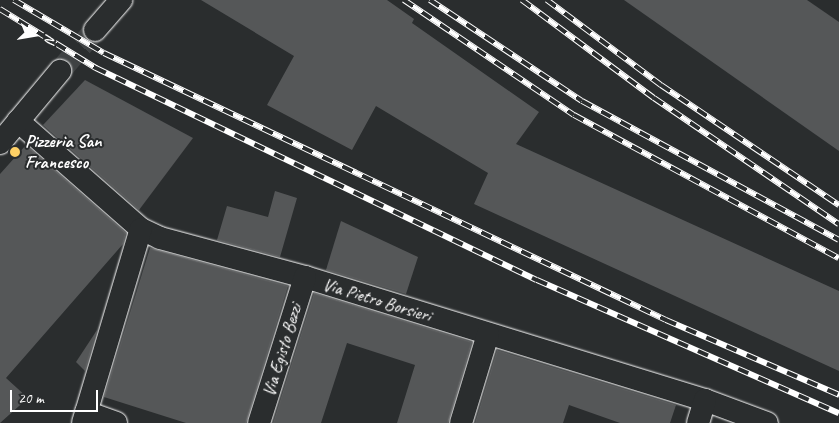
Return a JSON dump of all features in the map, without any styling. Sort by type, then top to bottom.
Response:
[{"type":"street","points":[[96,30],[121,0]]},
{"type":"street","points":[[0,143],[60,71]]},
{"type":"street","name":"Via Pietro Borsieri","points":[[18,121],[141,229],[305,277],[705,400],[767,423]]},
{"type":"street","points":[[116,423],[85,418],[141,229]]},
{"type":"street","name":"Via Egisto Bezzi","points":[[260,423],[305,277]]},
{"type":"street","points":[[461,423],[488,334]]},
{"type":"street","points":[[698,423],[705,400]]},
{"type":"building","points":[[201,0],[387,0],[414,19],[412,23],[539,112],[516,144],[839,291],[839,371],[474,204],[488,173],[376,106],[352,150],[267,105],[294,56]]},
{"type":"building","points":[[624,0],[807,0],[839,22],[839,151]]},
{"type":"building","points":[[85,80],[193,138],[139,210],[43,125]]},
{"type":"building","points":[[26,145],[126,233],[123,244],[6,378],[28,398],[0,423],[0,174]]},
{"type":"building","points":[[275,191],[297,198],[280,257],[217,240],[227,206],[268,217]]},
{"type":"building","points":[[341,221],[418,257],[406,294],[326,270]]},
{"type":"building","points":[[150,248],[288,286],[246,423],[186,423],[104,397]]},
{"type":"building","points":[[314,293],[472,342],[448,423],[397,423],[415,365],[347,343],[321,423],[273,423]]},
{"type":"building","points":[[97,330],[85,371],[76,362]]},
{"type":"building","points":[[497,350],[676,405],[670,423],[620,423],[569,405],[563,423],[475,423]]},
{"type":"tunnel","points":[[60,71],[95,30]]},
{"type":"railway","points":[[14,0],[104,53],[666,320],[839,395]]},
{"type":"railway","points":[[404,0],[574,115],[839,258]]},
{"type":"railway","points":[[430,0],[582,101],[839,240]]},
{"type":"railway","points":[[522,0],[654,98],[839,224]]},
{"type":"railway","points":[[547,0],[661,85],[839,205]]},
{"type":"railway","points":[[0,9],[96,68],[537,280],[839,413]]},
{"type":"place","name":"Pizzeria San Francesco","points":[[15,152]]}]
